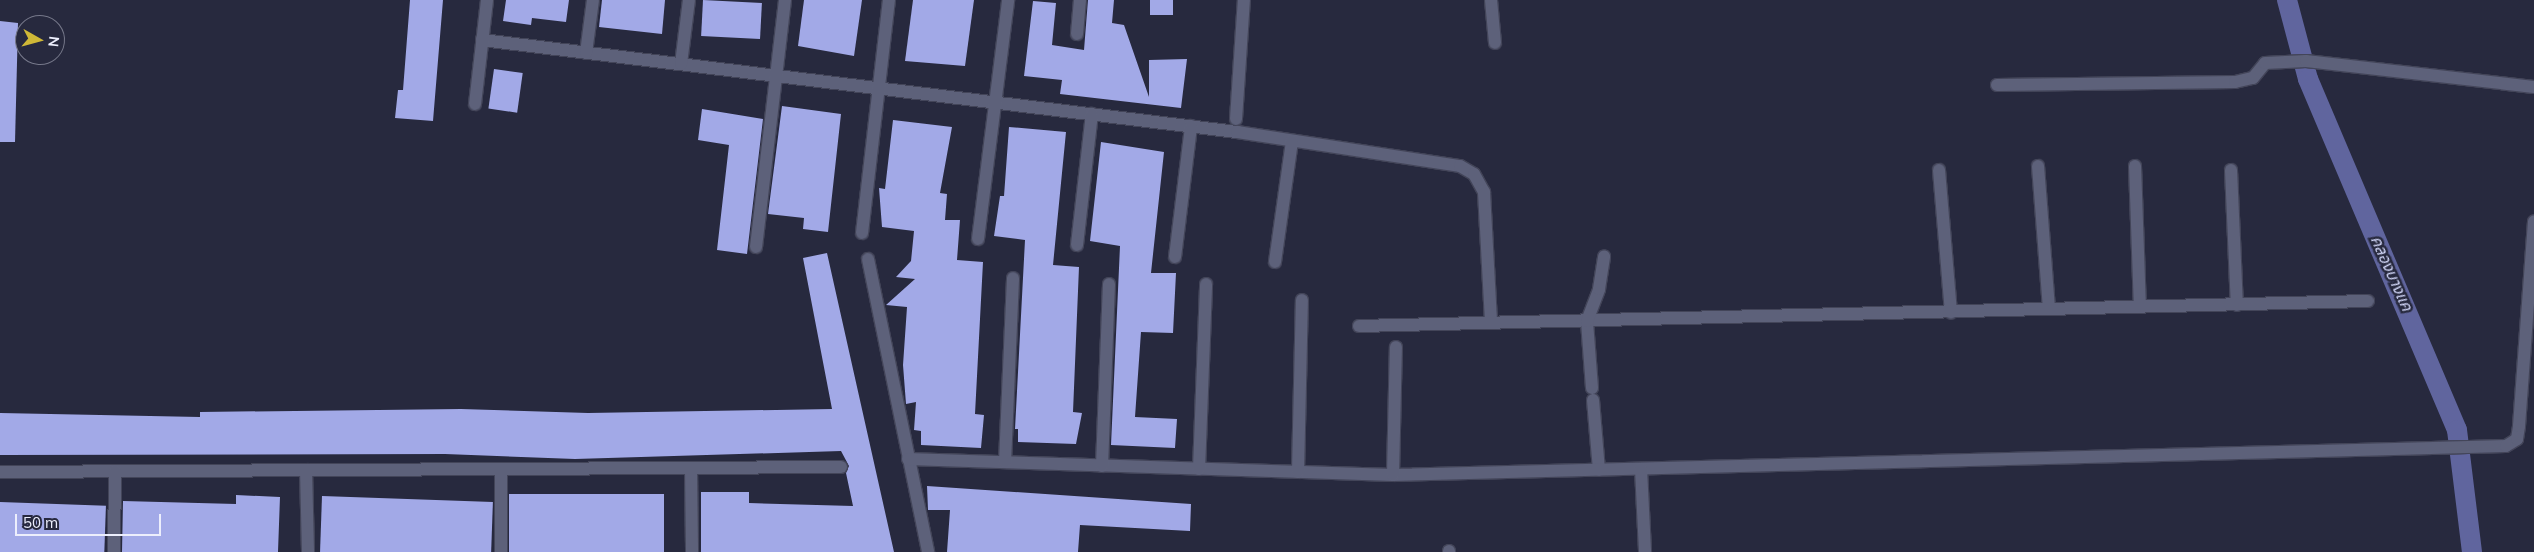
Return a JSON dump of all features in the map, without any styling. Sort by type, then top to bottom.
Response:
[{"type":"street","points":[[475,104],[487,0]]},
{"type":"street","points":[[586,53],[593,0]]},
{"type":"street","points":[[681,64],[689,0]]},
{"type":"street","points":[[756,247],[786,0]]},
{"type":"street","points":[[862,233],[889,0]]},
{"type":"street","points":[[978,239],[1008,0]]},
{"type":"street","points":[[1077,34],[1080,0]]},
{"type":"street","points":[[1236,119],[1244,0]]},
{"type":"street","points":[[1491,0],[1495,43]]},
{"type":"street","points":[[482,40],[1191,126],[1460,166],[1474,174],[1484,192],[1491,323]]},
{"type":"street","points":[[1997,85],[2235,82],[2253,78],[2268,62],[2290,62],[2534,87]]},
{"type":"street","points":[[1077,245],[1092,114]]},
{"type":"street","points":[[1175,256],[1191,126]]},
{"type":"street","points":[[1275,262],[1292,141]]},
{"type":"street","points":[[2038,166],[2049,309]]},
{"type":"street","points":[[2135,166],[2140,307]]},
{"type":"street","points":[[1939,170],[1951,312]]},
{"type":"street","points":[[2231,170],[2237,305]]},
{"type":"street","points":[[908,459],[1393,475],[2506,446],[2517,440],[2519,426],[2531,297],[2534,222]]},
{"type":"street","points":[[1599,470],[1587,321],[1599,289],[1604,256]]},
{"type":"street","points":[[868,259],[928,552]]},
{"type":"street","points":[[1005,462],[1013,278]]},
{"type":"street","points":[[1102,466],[1109,284]]},
{"type":"street","points":[[1199,468],[1206,284]]},
{"type":"street","points":[[1298,472],[1302,300]]},
{"type":"street","points":[[1359,326],[2368,301]]},
{"type":"street","points":[[1393,475],[1396,347]]},
{"type":"street","points":[[0,472],[841,467]]},
{"type":"street","points":[[691,468],[692,552]]},
{"type":"street","points":[[501,469],[501,552]]},
{"type":"street","points":[[1641,469],[1645,552]]},
{"type":"street","points":[[306,470],[308,552]]},
{"type":"street","points":[[114,552],[115,471]]},
{"type":"building","points":[[410,0],[443,0],[433,121],[395,118],[398,90],[403,90]]},
{"type":"building","points":[[506,0],[569,0],[566,22],[532,18],[531,25],[503,21]]},
{"type":"building","points":[[602,0],[665,0],[662,34],[599,27]]},
{"type":"building","points":[[703,0],[762,3],[760,39],[701,36]]},
{"type":"building","points":[[804,0],[862,0],[854,56],[798,46]]},
{"type":"building","points":[[913,0],[974,0],[965,66],[905,61]]},
{"type":"building","points":[[1088,0],[1114,0],[1112,23],[1124,25],[1149,97],[1149,60],[1187,59],[1181,108],[1060,94],[1062,80],[1024,76],[1033,1],[1056,3],[1052,45],[1084,50]]},
{"type":"building","points":[[1150,0],[1173,0],[1173,15],[1150,15]]},
{"type":"building","points":[[0,21],[15,23],[15,65],[17,65],[15,142],[0,142]]},
{"type":"building","points":[[494,69],[523,73],[517,113],[488,109]]},
{"type":"building","points":[[782,106],[841,114],[828,232],[803,229],[804,218],[768,214]]},
{"type":"building","points":[[702,109],[763,119],[747,254],[717,250],[729,145],[698,140]]},
{"type":"building","points":[[893,120],[952,127],[940,193],[947,194],[945,220],[960,220],[957,260],[983,262],[975,414],[984,415],[981,448],[921,445],[921,431],[914,430],[916,402],[906,404],[903,365],[907,307],[886,305],[915,279],[896,277],[911,261],[914,231],[882,227],[879,188],[885,189]]},
{"type":"building","points":[[1009,127],[1066,132],[1053,265],[1079,267],[1073,412],[1082,413],[1076,444],[1018,442],[1018,429],[1015,429],[1025,240],[994,236],[1000,196],[1004,196]]},
{"type":"building","points":[[1101,142],[1164,152],[1151,273],[1176,273],[1173,333],[1141,332],[1135,417],[1177,419],[1175,448],[1111,445],[1120,246],[1090,241]]},
{"type":"building","points":[[827,253],[894,552],[701,552],[701,492],[749,492],[749,503],[853,506],[846,473],[849,466],[841,451],[575,459],[445,454],[0,455],[0,413],[200,417],[200,412],[461,409],[588,413],[832,409],[803,258]]},
{"type":"building","points":[[927,486],[1191,504],[1190,531],[1080,525],[1078,552],[947,552],[950,510],[928,510]]},
{"type":"building","points":[[509,494],[664,494],[664,552],[509,552]]},
{"type":"building","points":[[236,495],[280,497],[278,552],[122,552],[123,501],[236,504]]},
{"type":"building","points":[[322,496],[493,502],[491,552],[320,552]]},
{"type":"building","points":[[0,502],[106,506],[104,552],[0,552]]},
{"type":"waterway","name":"คลองบางแค","points":[[2287,0],[2308,79],[2457,430],[2472,552]]}]
